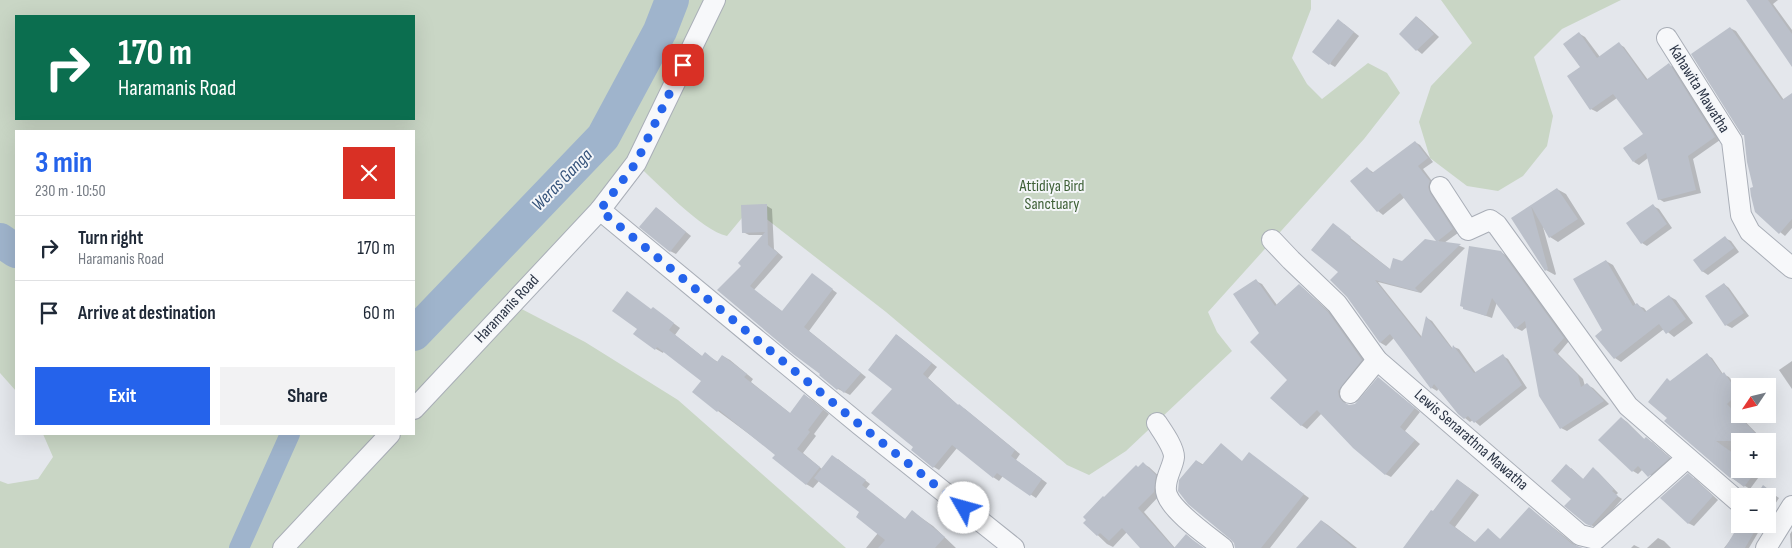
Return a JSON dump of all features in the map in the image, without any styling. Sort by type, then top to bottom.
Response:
[{"type":"street","name":"Haramanis Road","points":[[415,408],[600,210],[636,163],[715,0]]},
{"type":"street","name":"Kahawita Mawatha","points":[[1667,38],[1732,141],[1741,215],[1750,232],[1792,268]]},
{"type":"street","points":[[1440,187],[1468,230],[1490,220],[1497,225],[1628,406],[1731,495]]},
{"type":"street","points":[[600,210],[860,425],[1014,548]]},
{"type":"street","name":"Lewis Senarathna Mawatha","points":[[1272,240],[1337,304],[1377,360],[1580,535],[1596,539],[1687,458]]},
{"type":"street","points":[[1350,392],[1377,360]]},
{"type":"street","points":[[1156,423],[1167,438],[1174,457],[1168,474],[1166,493],[1174,507],[1223,548]]},
{"type":"street","points":[[283,548],[389,435]]},
{"type":"street","points":[[1769,535],[1792,506]]},
{"type":"green space","name":"Attidiya Bird Sanctuary","points":[[0,0],[1311,0],[1311,9],[1292,58],[1307,84],[1322,99],[1368,63],[1387,73],[1400,93],[1364,139],[1208,312],[1217,332],[1232,351],[1126,451],[1089,475],[1067,465],[886,312],[751,207],[727,236],[705,225],[693,216],[636,164],[512,304],[585,342],[678,400],[846,548],[0,548],[0,481],[8,484],[38,479],[53,457],[43,435],[415,435],[415,130],[15,130],[15,390],[0,373]]},
{"type":"green space","points":[[1441,0],[1621,0],[1562,29],[1534,57],[1553,116],[1547,146],[1523,176],[1498,191],[1467,186],[1430,158],[1419,122],[1431,86],[1472,43]]},
{"type":"building","points":[[1746,0],[1768,0],[1792,34],[1792,67]]},
{"type":"building","points":[[1416,16],[1434,34],[1416,51],[1399,34]]},
{"type":"building","points":[[1338,19],[1354,32],[1329,65],[1312,52]]},
{"type":"building","points":[[1730,27],[1782,100],[1792,93],[1792,219],[1779,234],[1755,212],[1751,196],[1750,188],[1753,187],[1747,162],[1744,135],[1742,135],[1691,54]]},
{"type":"building","points":[[1579,32],[1597,58],[1619,42],[1646,80],[1669,63],[1715,137],[1688,156],[1696,190],[1658,200],[1646,153],[1633,162],[1623,148],[1643,134],[1613,94],[1590,110],[1567,76],[1580,67],[1563,44]]},
{"type":"building","points":[[1415,141],[1428,158],[1418,166],[1430,181],[1428,187],[1430,193],[1453,229],[1438,241],[1461,244],[1415,288],[1419,292],[1375,280],[1421,338],[1426,316],[1452,349],[1453,345],[1474,373],[1503,354],[1522,385],[1474,423],[1468,416],[1464,419],[1458,414],[1434,384],[1431,389],[1390,334],[1380,343],[1347,297],[1330,280],[1338,272],[1311,250],[1333,223],[1351,237],[1350,239],[1390,269],[1393,258],[1402,261],[1425,239],[1436,241],[1400,193],[1377,212],[1350,181],[1367,167],[1372,173]]},
{"type":"building","points":[[1557,188],[1578,219],[1549,238],[1531,206],[1548,269],[1545,271],[1511,218]]},
{"type":"building","points":[[767,204],[768,245],[778,253],[750,286],[782,311],[812,273],[833,289],[804,327],[861,373],[844,393],[839,388],[837,390],[717,290],[741,266],[738,263],[765,232],[742,233],[741,205]]},
{"type":"building","points":[[1653,204],[1667,224],[1641,244],[1626,223]]},
{"type":"building","points":[[656,207],[686,232],[670,252],[639,227]]},
{"type":"building","points":[[1725,236],[1734,248],[1702,272],[1693,260]]},
{"type":"building","points":[[1469,246],[1501,251],[1564,338],[1553,350],[1578,375],[1581,387],[1587,383],[1604,401],[1560,429],[1539,396],[1525,321],[1515,329],[1492,298],[1486,316],[1463,309],[1460,306]]},
{"type":"building","points":[[1606,260],[1633,306],[1637,303],[1645,312],[1669,295],[1686,319],[1666,334],[1659,324],[1614,359],[1595,336],[1602,330],[1573,279]]},
{"type":"building","points":[[1256,279],[1275,306],[1299,284],[1328,312],[1362,360],[1338,391],[1339,397],[1343,402],[1349,405],[1355,404],[1378,377],[1415,408],[1400,427],[1415,440],[1385,475],[1353,448],[1317,410],[1301,426],[1270,398],[1287,380],[1250,342],[1259,333],[1233,294]]},
{"type":"building","points":[[1724,283],[1744,313],[1725,326],[1705,296]]},
{"type":"building","points":[[627,291],[674,323],[669,330],[702,356],[705,352],[717,362],[722,355],[747,374],[744,377],[790,413],[804,394],[823,410],[797,449],[820,467],[806,485],[772,458],[775,455],[719,410],[717,412],[692,392],[701,381],[657,347],[655,350],[633,334],[637,329],[612,311]]},
{"type":"building","points":[[896,334],[932,363],[923,374],[958,405],[1015,450],[1011,456],[1042,479],[1030,496],[997,473],[993,478],[952,445],[933,468],[911,450],[913,447],[871,413],[892,389],[868,370]]},
{"type":"building","points":[[1707,353],[1722,374],[1724,372],[1731,382],[1731,400],[1727,404],[1731,408],[1731,423],[1745,423],[1755,433],[1731,433],[1731,441],[1716,441],[1731,452],[1730,478],[1664,421],[1667,418],[1648,402],[1667,378],[1670,381]]},
{"type":"building","points":[[1621,417],[1644,439],[1646,437],[1670,458],[1648,477],[1638,466],[1632,472],[1598,440]]},
{"type":"building","points":[[1221,443],[1242,461],[1249,452],[1304,494],[1261,548],[1235,548],[1234,543],[1230,539],[1188,504],[1178,491],[1179,480],[1196,460],[1202,465]]},
{"type":"building","points":[[832,455],[866,480],[862,485],[905,519],[912,510],[945,537],[935,548],[878,548],[885,540],[856,517],[859,512],[814,478]]},
{"type":"building","points":[[1143,462],[1156,475],[1154,492],[1138,508],[1174,548],[1140,548],[1122,528],[1109,541],[1100,533],[1097,536],[1083,523],[1086,520],[1083,517],[1103,496],[1136,465],[1138,467]]},
{"type":"building","points":[[1566,464],[1583,479],[1593,467],[1614,489],[1612,491],[1618,496],[1591,526],[1564,506],[1571,499],[1551,481]]},
{"type":"building","points":[[1688,473],[1713,496],[1688,524],[1660,498]]},
{"type":"building","points":[[1732,478],[1751,478],[1744,487]]},
{"type":"building","points":[[1457,479],[1473,491],[1449,523],[1475,542],[1488,528],[1500,539],[1529,507],[1572,544],[1583,548],[1403,548]]},
{"type":"building","points":[[1321,520],[1354,548],[1296,548]]},
{"type":"building","points":[[1734,533],[1754,533],[1745,548],[1725,548]]},
{"type":"building","points":[[1186,534],[1193,540],[1204,548],[1174,548]]},
{"type":"waterway","name":"Weras Ganga","points":[[415,333],[603,137],[660,31],[672,0]]},
{"type":"waterway","name":"Weras Ganga","points":[[0,240],[15,250]]},
{"type":"waterway","points":[[239,548],[290,435]]},
{"type":"route","points":[[683,65],[636,163],[600,210],[860,425],[964,508]]}]
